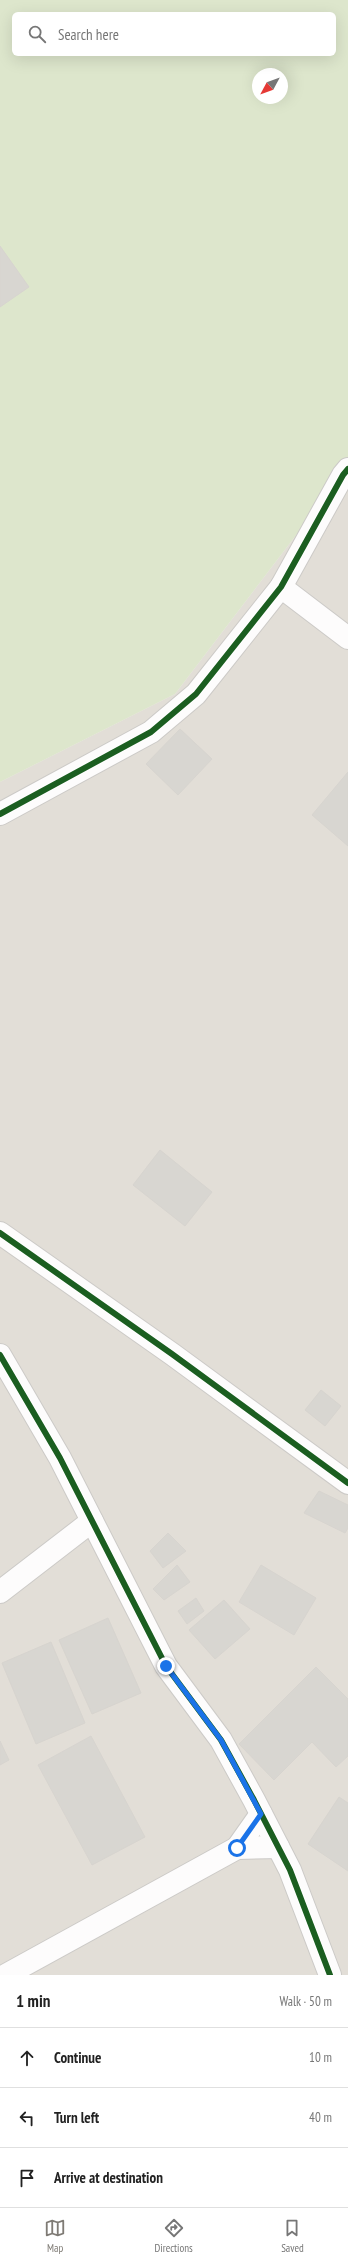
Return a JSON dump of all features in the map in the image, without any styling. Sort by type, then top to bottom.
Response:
[{"type":"street","points":[[0,814],[151,732],[196,694],[281,587],[343,475],[348,469]]},
{"type":"street","points":[[281,587],[348,638]]},
{"type":"street","points":[[0,1233],[172,1354],[348,1483]]},
{"type":"street","points":[[0,1355],[60,1458],[166,1666],[221,1740],[261,1814],[290,1870],[330,1975]]},
{"type":"street","points":[[0,1592],[92,1521]]},
{"type":"street","points":[[6,1975],[237,1848],[261,1814]]},
{"type":"street","points":[[237,1848],[278,1847]]},
{"type":"shaded area","points":[[348,467],[348,1975],[0,1975],[0,782],[175,694]]},
{"type":"green space","points":[[0,0],[348,0],[348,467],[175,694],[0,782]]},
{"type":"building","points":[[0,246],[29,287],[0,307]]},
{"type":"building","points":[[180,729],[212,759],[178,795],[146,764]]},
{"type":"building","points":[[348,772],[348,846],[312,815]]},
{"type":"building","points":[[160,1150],[212,1192],[185,1226],[133,1185]]},
{"type":"building","points":[[321,1390],[341,1406],[325,1426],[305,1410]]},
{"type":"building","points":[[319,1491],[348,1505],[348,1528],[345,1533],[304,1513]]},
{"type":"building","points":[[168,1533],[186,1551],[163,1568],[150,1551]]},
{"type":"building","points":[[177,1565],[190,1582],[164,1600],[153,1589]]},
{"type":"building","points":[[261,1565],[316,1598],[294,1635],[239,1602]]},
{"type":"building","points":[[196,1598],[204,1611],[187,1624],[178,1611]]},
{"type":"building","points":[[224,1600],[250,1629],[215,1659],[189,1630]]},
{"type":"building","points":[[108,1618],[141,1693],[92,1714],[59,1640]]},
{"type":"building","points":[[51,1642],[85,1723],[36,1744],[2,1663]]},
{"type":"building","points":[[316,1667],[348,1699],[348,1756],[336,1767],[312,1742],[274,1780],[239,1744]]},
{"type":"building","points":[[91,1736],[145,1837],[92,1865],[38,1765]]},
{"type":"building","points":[[0,1741],[9,1760],[0,1765]]},
{"type":"building","points":[[339,1797],[348,1803],[348,1871],[308,1844]]},
{"type":"cycle path","points":[[0,814],[151,732],[196,694],[281,587],[343,475],[348,469]]},
{"type":"cycle path","points":[[0,1233],[172,1354],[348,1483]]},
{"type":"cycle path","points":[[0,1355],[60,1458],[166,1666],[221,1740],[254,1800],[290,1870],[330,1975]]},
{"type":"route","points":[[166,1666],[221,1740],[261,1814],[237,1848]]}]
